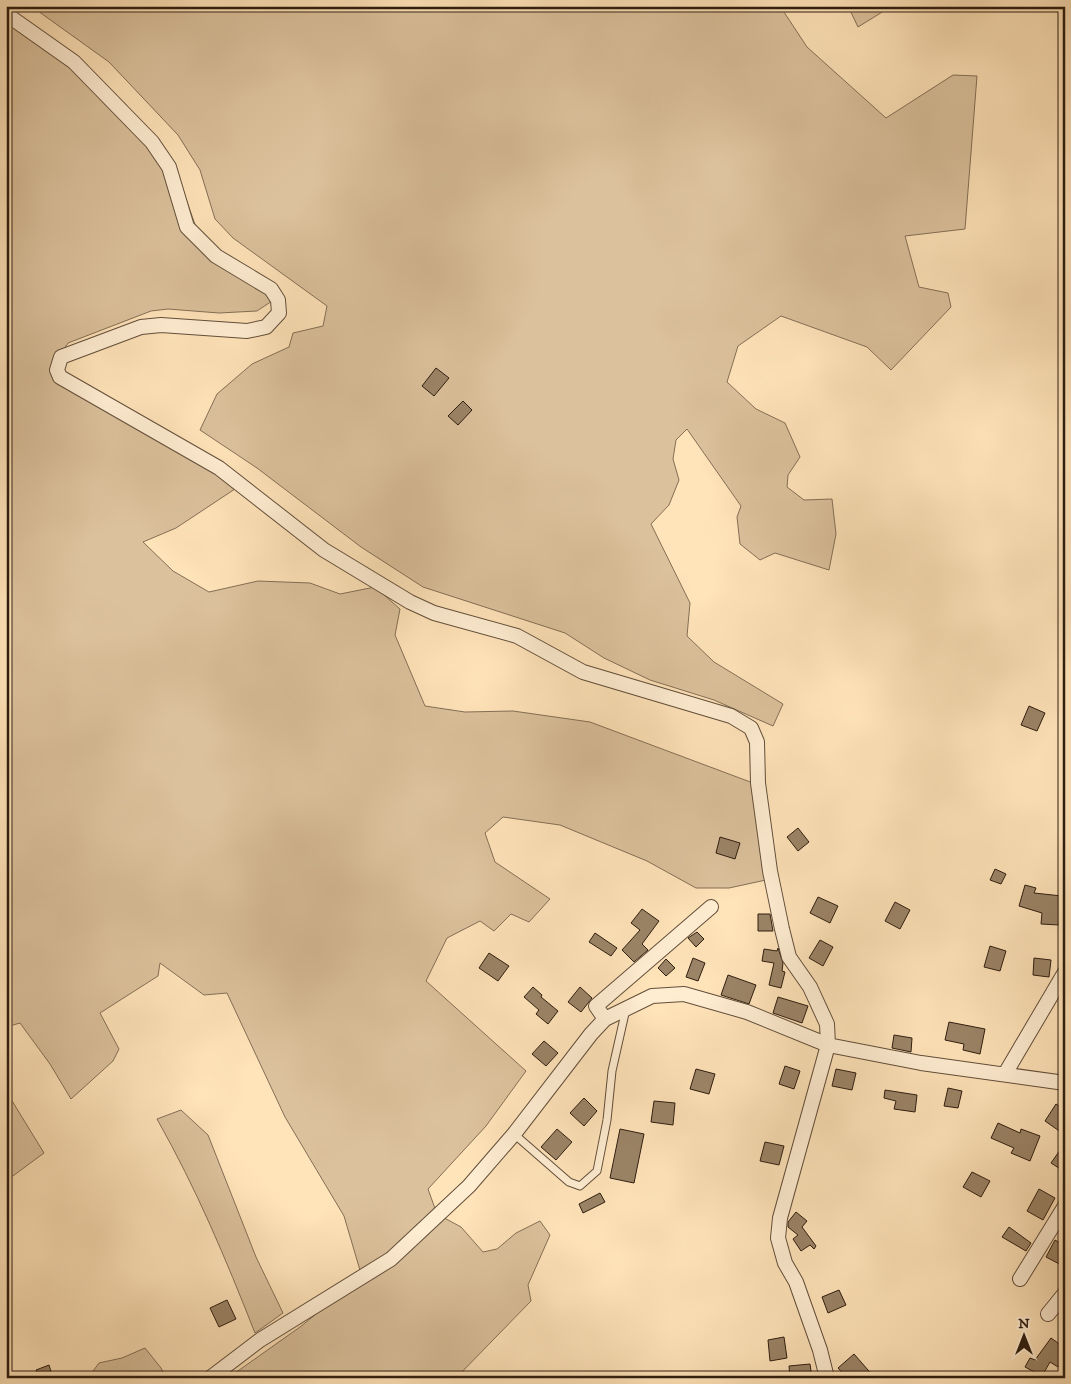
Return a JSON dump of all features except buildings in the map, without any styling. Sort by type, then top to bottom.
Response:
[{"type":"street","points":[[6,14],[74,62],[152,142],[168,167],[187,227],[216,256],[271,289],[278,300],[280,313],[266,327],[247,331],[161,325],[141,327],[61,357],[57,370],[60,377],[219,468],[324,550],[410,602],[434,613],[517,636],[584,672],[731,716],[751,728],[757,742],[758,783],[770,871],[789,957],[810,987],[826,1024],[828,1045],[780,1218],[778,1238],[785,1263],[796,1282],[827,1378]]},
{"type":"street","points":[[605,1019],[596,1006],[711,908]]},
{"type":"street","points":[[1005,1074],[1065,972]]},
{"type":"street","points":[[210,1378],[260,1340],[391,1258],[469,1186],[514,1134],[591,1034],[605,1019],[652,996],[684,994],[748,1012],[828,1045],[921,1063],[1065,1082]]},
{"type":"street","points":[[1020,1279],[1065,1206]]},
{"type":"street","points":[[1048,1314],[1065,1293]]},
{"type":"lane","points":[[514,1134],[569,1182],[580,1186],[597,1171],[608,1113],[612,1071],[626,1009]]},
{"type":"shaded area","points":[[31,6],[780,6],[807,47],[886,118],[953,75],[977,76],[965,229],[905,236],[919,287],[948,293],[951,307],[891,370],[867,347],[781,316],[738,346],[727,382],[756,409],[785,423],[800,457],[788,475],[787,487],[804,500],[832,499],[836,534],[829,570],[775,553],[760,560],[740,544],[737,517],[741,506],[687,429],[676,440],[673,459],[679,480],[669,505],[651,524],[690,603],[687,636],[714,662],[783,704],[773,726],[714,700],[650,680],[604,658],[565,633],[423,587],[361,547],[257,468],[200,430],[217,394],[252,364],[289,347],[293,333],[323,326],[327,306],[233,238],[215,219],[200,170],[178,135],[109,62]]},
{"type":"shaded area","points":[[848,6],[892,6],[858,27]]},
{"type":"shaded area","points":[[6,10],[17,16],[175,168],[197,230],[275,299],[257,311],[219,313],[168,309],[151,311],[68,343],[59,357],[66,374],[241,485],[176,528],[143,542],[173,571],[209,592],[258,581],[310,583],[340,594],[375,587],[400,609],[395,635],[425,706],[465,712],[513,711],[590,722],[753,783],[766,880],[729,888],[696,888],[647,861],[560,825],[503,817],[485,833],[495,862],[550,899],[529,922],[511,914],[494,931],[480,921],[447,938],[426,981],[526,1071],[486,1126],[428,1189],[437,1214],[461,1227],[483,1252],[497,1249],[516,1233],[540,1221],[550,1235],[528,1285],[531,1301],[456,1378],[228,1378],[300,1327],[362,1277],[344,1216],[285,1117],[227,993],[204,995],[160,963],[158,976],[100,1013],[119,1049],[113,1061],[71,1099],[50,1064],[20,1023],[6,1027]]},
{"type":"shaded area","points":[[6,1091],[44,1153],[6,1181]]},
{"type":"shaded area","points":[[181,1110],[208,1135],[256,1257],[283,1313],[255,1333],[210,1224],[157,1119]]},
{"type":"shaded area","points":[[145,1348],[161,1368],[166,1378],[88,1378],[99,1363],[122,1358]]}]
